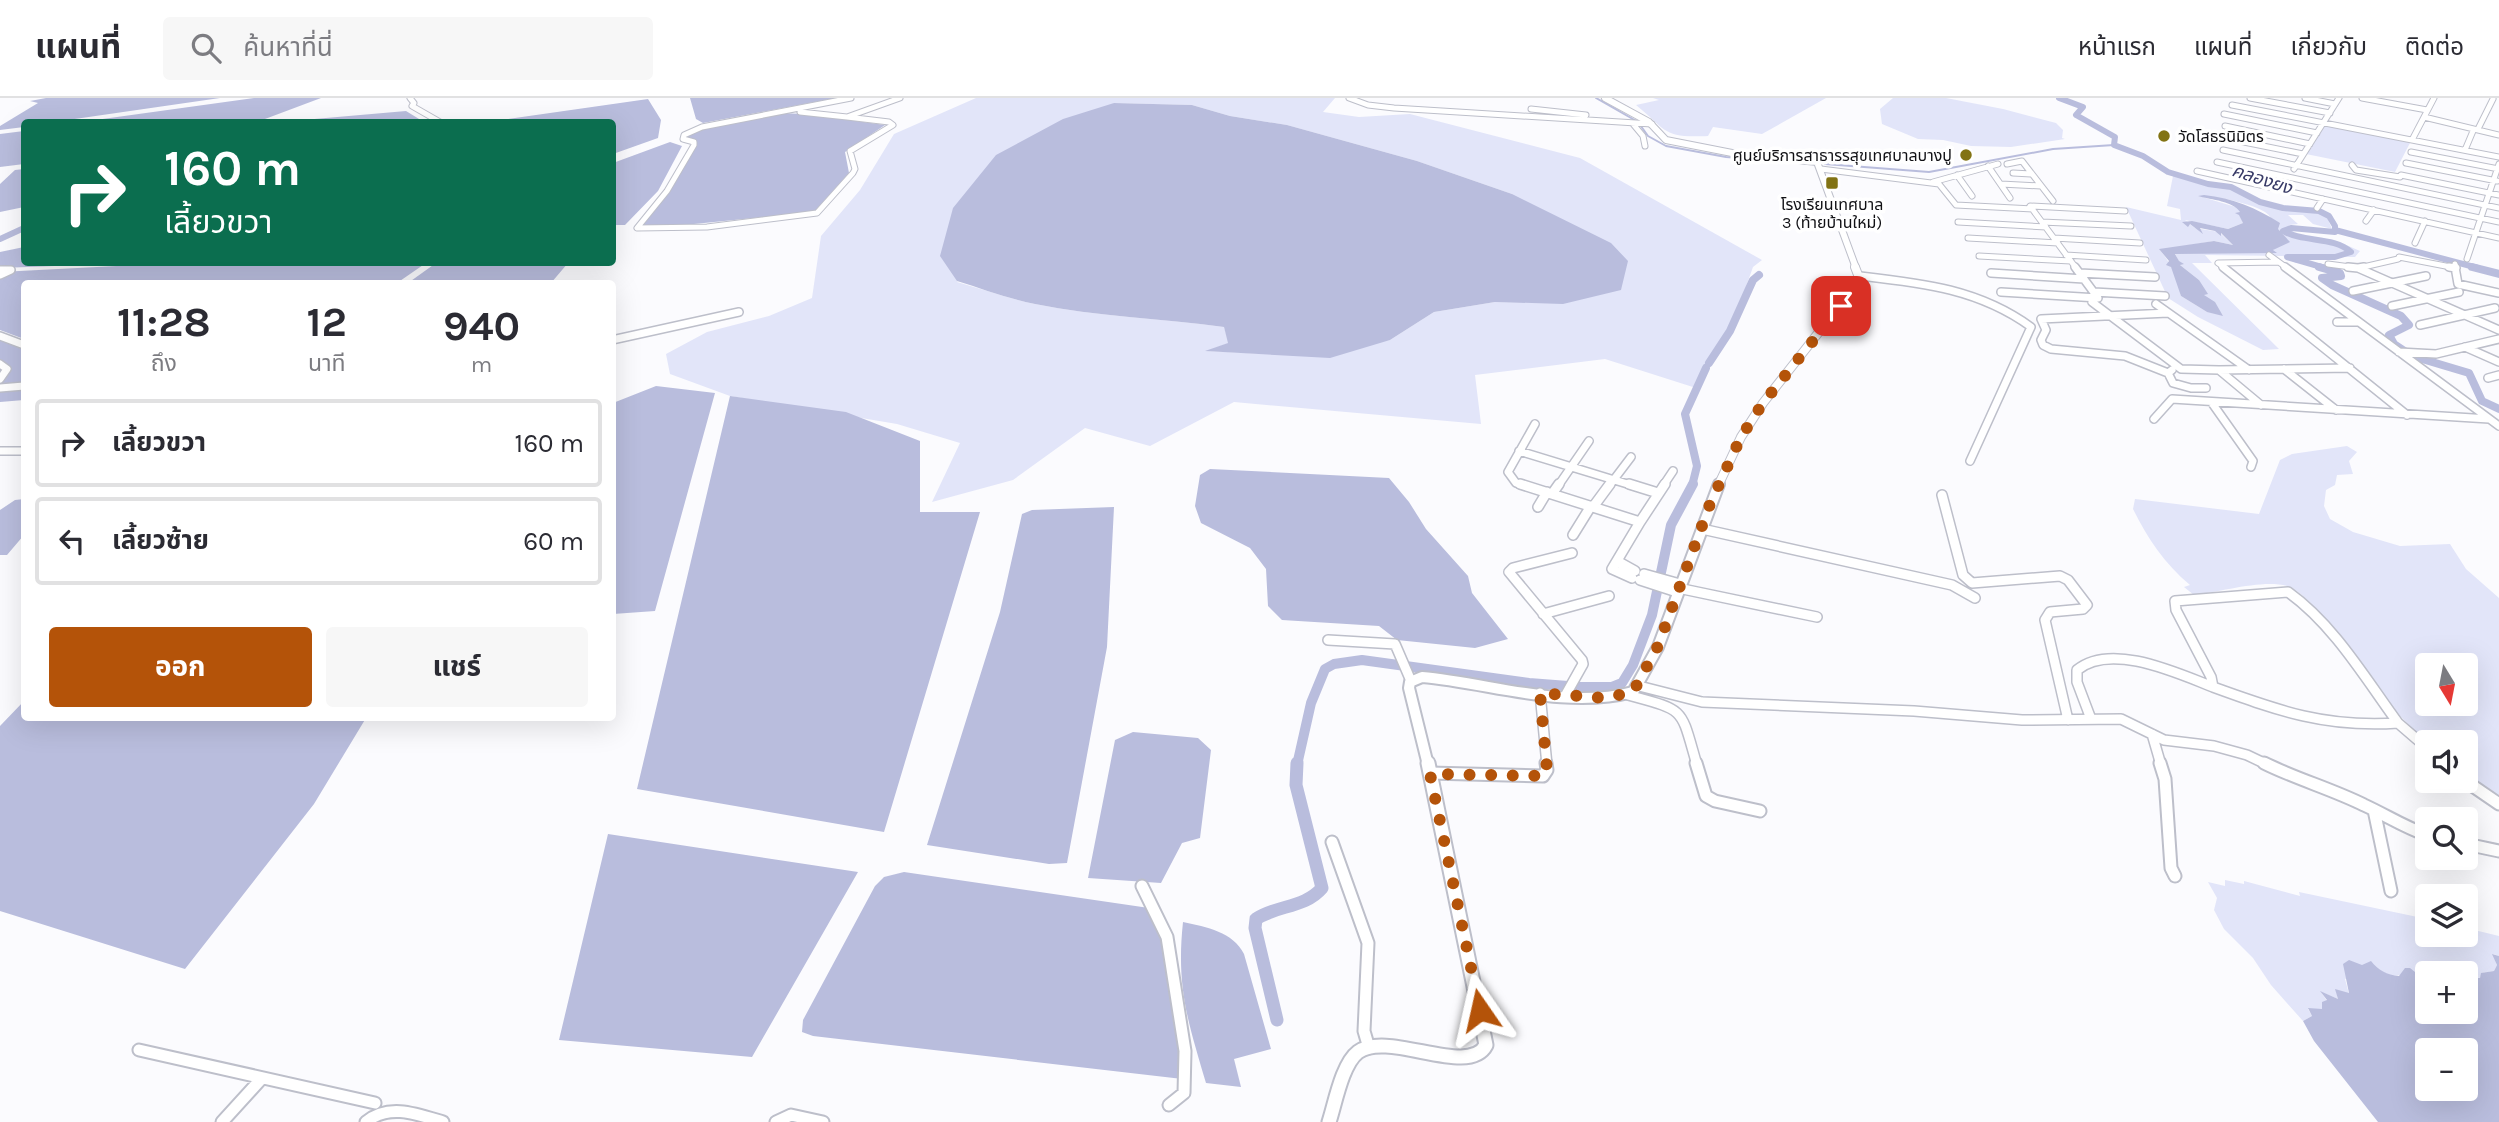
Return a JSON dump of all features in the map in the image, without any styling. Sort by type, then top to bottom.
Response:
[{"type":"street","points":[[410,98],[414,103],[412,106],[435,119]]},
{"type":"street","points":[[788,110],[890,122],[893,125],[850,151],[855,169],[853,173],[817,213],[707,226],[637,228],[667,191],[694,145],[694,142],[683,139],[684,135],[698,128],[788,110],[851,98]]},
{"type":"street","points":[[847,117],[862,111],[875,111],[900,98]]},
{"type":"street","points":[[1349,98],[1368,105],[1394,108],[1618,122]]},
{"type":"street","points":[[1605,98],[1662,138],[1672,142],[1744,155],[1811,160],[1818,163],[1860,276],[1859,282],[1763,403],[1741,437],[1710,504],[1658,646],[1639,686],[1628,695]]},
{"type":"street","points":[[2250,98],[2330,113]]},
{"type":"street","points":[[2273,200],[2337,101],[2305,98]]},
{"type":"street","points":[[2362,98],[2427,110]]},
{"type":"street","points":[[2382,212],[2433,99],[2425,98]]},
{"type":"street","points":[[2465,150],[2493,98],[2499,100]]},
{"type":"street","points":[[2232,105],[2499,157]]},
{"type":"street","points":[[1531,109],[1646,125]]},
{"type":"street","points":[[2224,114],[2317,133]]},
{"type":"street","points":[[2424,117],[2499,135]]},
{"type":"street","points":[[1633,124],[1643,136],[1645,146]]},
{"type":"street","points":[[2225,126],[2310,144]]},
{"type":"street","points":[[2224,138],[2303,154]]},
{"type":"street","points":[[2223,150],[2499,208]]},
{"type":"street","points":[[2411,152],[2498,167],[2496,181],[2467,259]]},
{"type":"street","points":[[2007,164],[2022,162],[2053,201]]},
{"type":"street","points":[[2217,162],[2499,222]]},
{"type":"street","points":[[2406,163],[2496,181]]},
{"type":"street","points":[[1931,182],[1998,164]]},
{"type":"street","points":[[2352,165],[2356,170],[2499,195]]},
{"type":"street","points":[[1988,166],[2010,198]]},
{"type":"street","points":[[1822,171],[1931,182],[1941,186],[1956,205],[2033,209]]},
{"type":"street","points":[[1822,171],[1941,186]]},
{"type":"street","points":[[2197,171],[2499,238]]},
{"type":"street","points":[[2013,173],[2031,173]]},
{"type":"street","points":[[1957,175],[1972,196]]},
{"type":"street","points":[[2001,184],[2041,186]]},
{"type":"street","points":[[2317,208],[2323,199]]},
{"type":"street","points":[[2001,292],[2098,298],[2030,206],[2125,211]]},
{"type":"street","points":[[2366,221],[2374,210]]},
{"type":"street","points":[[2415,243],[2425,221]]},
{"type":"street","points":[[1958,222],[2131,226]]},
{"type":"street","points":[[1968,238],[2140,243]]},
{"type":"street","points":[[2269,255],[2499,426]]},
{"type":"street","points":[[1979,256],[2146,260]]},
{"type":"street","points":[[2358,268],[2398,258],[2455,266],[2458,284],[2499,293]]},
{"type":"street","points":[[2278,262],[2218,263],[2407,415]]},
{"type":"street","points":[[2328,264],[2358,268],[2499,330]]},
{"type":"street","points":[[1992,273],[2155,277]]},
{"type":"street","points":[[1860,276],[1970,291],[1988,298],[2031,327],[1970,461]]},
{"type":"street","points":[[2353,291],[2426,276]]},
{"type":"street","points":[[2094,292],[2165,296]]},
{"type":"street","points":[[2392,306],[2459,292]]},
{"type":"street","points":[[2092,302],[2181,369]]},
{"type":"street","points":[[2156,304],[2249,370]]},
{"type":"street","points":[[2420,325],[2495,308]]},
{"type":"street","points":[[616,339],[739,312]]},
{"type":"street","points":[[2168,313],[2041,319],[2046,331],[2041,337],[2043,345],[2051,349],[2108,352],[2139,357],[2168,373],[2181,369],[2350,368]]},
{"type":"street","points":[[2337,322],[2357,322]]},
{"type":"street","points":[[0,337],[21,344]]},
{"type":"street","points":[[2400,352],[2436,354],[2499,339]]},
{"type":"street","points":[[2465,347],[2499,362]]},
{"type":"street","points":[[0,364],[7,369],[0,379]]},
{"type":"street","points":[[2284,369],[2338,411]]},
{"type":"street","points":[[2219,370],[2261,405]]},
{"type":"street","points":[[2168,373],[2169,379],[2175,384],[2206,387]]},
{"type":"street","points":[[2488,378],[2499,375]]},
{"type":"street","points":[[0,388],[21,386]]},
{"type":"street","points":[[2154,419],[2169,400],[2489,419]]},
{"type":"street","points":[[2211,403],[2253,461],[2251,467]]},
{"type":"street","points":[[1535,424],[1508,472],[1510,478],[1516,483],[1640,522]]},
{"type":"street","points":[[1538,507],[1589,441]]},
{"type":"street","points":[[0,451],[21,451]]},
{"type":"street","points":[[1519,451],[1658,492]]},
{"type":"street","points":[[1573,535],[1631,457]]},
{"type":"street","points":[[1673,471],[1617,561],[1638,575],[1678,588],[1818,617]]},
{"type":"street","points":[[1942,495],[1963,575],[1967,580],[1977,583],[2060,576],[2068,580],[2087,605],[2083,609],[2050,612],[2045,620],[2068,720]]},
{"type":"street","points":[[1702,529],[1952,585],[1975,598]]},
{"type":"street","points":[[1565,696],[1583,664],[1510,570],[1572,553]]},
{"type":"street","points":[[2213,687],[2211,677],[2176,610],[2175,601],[2288,592],[2302,601],[2317,618],[2398,723],[2415,738]]},
{"type":"street","points":[[1543,614],[1609,596]]},
{"type":"street","points":[[1328,640],[1395,644],[1411,681],[1409,688],[1430,774],[1486,1045],[1483,1051],[1471,1059],[1381,1046],[1359,1051],[1352,1059],[1329,1122]]},
{"type":"street","points":[[2091,719],[2075,675],[2083,665],[2114,657],[2213,687],[2275,710],[2325,721],[2384,725],[2398,723]]},
{"type":"street","points":[[1411,681],[1422,677],[1434,678],[1565,696],[1604,698],[1628,695],[1669,706],[1682,715],[1706,796],[1715,802],[1760,811]]},
{"type":"street","points":[[1639,686],[1702,702],[1914,711],[1998,719],[2121,719],[2174,743],[2231,749],[2374,810],[2415,831]]},
{"type":"street","points":[[1430,774],[1543,776],[1547,770],[1540,693]]},
{"type":"street","points":[[2152,734],[2165,779],[2171,868],[2175,876]]},
{"type":"street","points":[[2478,790],[2499,804]]},
{"type":"street","points":[[2374,810],[2391,891]]},
{"type":"street","points":[[1332,842],[1368,943],[1364,1031],[1369,1048]]},
{"type":"street","points":[[2478,847],[2499,851]]},
{"type":"street","points":[[1142,886],[1167,937],[1185,1051],[1184,1093],[1169,1105]]},
{"type":"street","points":[[139,1050],[375,1104]]},
{"type":"street","points":[[222,1122],[262,1078]]},
{"type":"street","points":[[366,1122],[386,1110],[416,1114],[443,1122]]},
{"type":"street","points":[[776,1122],[791,1115],[823,1122]]},
{"type":"shaded area","points":[[46,98],[220,98],[75,119],[21,119],[21,127],[0,130],[0,126],[38,103],[30,101]]},
{"type":"shaded area","points":[[254,98],[321,98],[265,119],[103,119]]},
{"type":"shaded area","points":[[690,98],[836,98],[703,123],[696,119]]},
{"type":"shaded area","points":[[976,98],[1335,98],[1323,112],[1359,117],[1410,114],[1580,158],[1762,260],[1753,267],[1733,323],[1696,388],[1605,359],[1475,375],[1481,424],[1234,402],[1150,446],[1085,428],[1013,480],[932,502],[960,443],[897,424],[730,396],[670,374],[666,354],[707,332],[769,316],[812,298],[821,236],[860,190],[894,134]],"holes":[[[1114,103],[1192,105],[1230,116],[1287,125],[1417,161],[1512,194],[1563,303],[1495,302],[1434,312],[1390,340],[1267,354],[1207,351],[1229,343],[1224,327],[1058,308],[957,282]]]},
{"type":"shaded area","points":[[1653,98],[1826,98],[1762,134],[1713,127],[1708,136],[1682,136],[1661,127],[1636,105],[1659,100]]},
{"type":"shaded area","points":[[1893,98],[1946,98],[2003,109],[2056,123],[2063,130],[2062,138],[2065,139],[2011,147],[1971,146],[1943,140],[1918,139],[1882,124],[1880,109]]},
{"type":"shaded area","points":[[648,99],[661,120],[658,138],[616,153],[616,119],[508,119]]},
{"type":"shaded area","points":[[1114,103],[1192,105],[1230,116],[1287,125],[1417,161],[1512,194],[1611,243],[1628,261],[1621,290],[1563,304],[1495,302],[1434,312],[1390,340],[1330,358],[1205,351],[1228,343],[1224,327],[1058,308],[1016,299],[957,281],[940,256],[953,208],[996,155],[1063,119]]},
{"type":"shaded area","points":[[406,111],[419,119],[314,119]]},
{"type":"shaded area","points":[[777,113],[807,114],[885,125],[845,152],[849,173],[814,212],[644,229],[640,221],[662,199],[697,143],[686,136],[703,128]]},
{"type":"shaded area","points":[[2325,125],[2411,141],[2395,172],[2306,154]]},
{"type":"shaded area","points":[[21,131],[21,164],[0,167],[0,134]]},
{"type":"shaded area","points":[[670,142],[682,146],[658,191],[625,225],[616,225],[616,162]]},
{"type":"shaded area","points":[[21,169],[21,208],[0,212],[0,184],[15,170]]},
{"type":"shaded area","points":[[2173,176],[2229,188],[2271,207],[2322,214],[2327,217],[2332,229],[2313,224],[2303,215],[2288,215],[2298,224],[2289,225],[2297,237],[2344,244],[2360,251],[2355,257],[2298,257],[2305,263],[2296,263],[2283,256],[2205,255],[2212,263],[2192,263],[2279,349],[2263,350],[2198,317],[2168,298],[2126,207],[2181,220],[2180,209],[2167,206]],"holes":[[[2199,196],[2260,209],[2271,218],[2285,238],[2270,253],[2175,253],[2180,265],[2199,280],[2207,312],[2181,296],[2174,272],[2160,250],[2214,241],[2233,245],[2219,232],[2195,228],[2185,220],[2228,229],[2243,223],[2239,208]]]},
{"type":"shaded area","points":[[2198,196],[2244,204],[2262,213],[2280,223],[2278,229],[2290,242],[2273,250],[2277,253],[2175,254],[2184,264],[2180,265],[2199,280],[2208,294],[2204,295],[2215,302],[2223,316],[2207,312],[2181,296],[2171,267],[2166,265],[2169,261],[2159,249],[2214,241],[2233,245],[2221,233],[2221,236],[2215,231],[2200,228],[2203,234],[2190,224],[2188,227],[2182,222],[2192,221],[2228,229],[2243,223],[2235,213],[2240,212],[2237,208]]},
{"type":"shaded area","points":[[21,248],[21,266],[54,266],[0,268],[0,252]]},
{"type":"shaded area","points":[[116,266],[422,266],[401,280],[21,280],[21,338],[0,330],[0,272]]},
{"type":"shaded area","points":[[432,266],[565,266],[554,280],[412,280]]},
{"type":"shaded area","points":[[0,340],[21,349],[21,400],[0,402],[0,376],[5,369],[0,366]]},
{"type":"shaded area","points":[[656,386],[715,393],[655,611],[616,614],[616,402]]},
{"type":"shaded area","points":[[730,396],[846,412],[920,441],[920,512],[980,512],[884,832],[637,789]]},
{"type":"shaded area","points":[[2347,446],[2357,452],[2349,461],[2353,474],[2337,475],[2335,485],[2326,490],[2324,506],[2330,519],[2353,532],[2400,546],[2450,544],[2466,569],[2499,598],[2499,798],[2478,785],[2478,730],[2415,731],[2392,708],[2317,609],[2287,586],[2266,584],[2194,595],[2184,587],[2190,585],[2157,550],[2133,509],[2135,499],[2259,514],[2280,460],[2292,454]]},
{"type":"shaded area","points":[[1210,469],[1389,478],[1426,529],[1468,576],[1472,593],[1508,639],[1475,648],[1397,640],[1379,626],[1282,620],[1268,606],[1266,569],[1250,548],[1201,523],[1195,506],[1200,475]]},
{"type":"shaded area","points":[[21,499],[21,539],[7,555],[0,555],[0,510],[15,500]]},
{"type":"shaded area","points":[[1114,507],[1107,647],[1067,863],[1049,864],[927,845],[1000,612],[1022,514],[1032,510]]},
{"type":"shaded area","points":[[21,704],[21,721],[364,721],[314,804],[185,969],[0,911],[0,726]]},
{"type":"shaded area","points":[[1133,732],[1198,738],[1211,750],[1200,838],[1182,843],[1161,883],[1088,878],[1115,740]]},
{"type":"shaded area","points":[[608,834],[858,872],[752,1057],[559,1040]]},
{"type":"shaded area","points":[[904,872],[1149,908],[1161,914],[1173,1012],[1191,1080],[813,1036],[802,1032],[803,1020],[875,886],[884,877]]},
{"type":"shaded area","points":[[2225,880],[2244,884],[2244,881],[2300,896],[2299,892],[2415,916],[2415,947],[2478,947],[2478,931],[2499,936],[2499,956],[2493,954],[2497,965],[2494,971],[2482,973],[2480,978],[2478,961],[2415,961],[2415,973],[2393,976],[2378,970],[2345,979],[2349,994],[2336,990],[2338,999],[2321,992],[2327,1001],[2322,1009],[2308,1009],[2312,1016],[2303,1021],[2271,985],[2253,958],[2224,929],[2214,910],[2217,898],[2208,882],[2225,886]]},
{"type":"shaded area","points":[[1183,922],[1226,936],[1233,940],[1244,954],[1271,1049],[1234,1059],[1241,1087],[1206,1083],[1182,985]]},
{"type":"shaded area","points":[[2492,954],[2499,956],[2499,1122],[2378,1122],[2314,1041],[2303,1021],[2312,1016],[2308,1008],[2322,1009],[2322,1002],[2327,1000],[2320,991],[2338,999],[2335,989],[2349,993],[2343,964],[2349,960],[2362,965],[2371,961],[2383,972],[2399,976],[2405,968],[2415,972],[2415,1024],[2478,1024],[2478,978],[2481,973],[2494,971],[2497,965]]},
{"type":"waterway","points":[[1596,98],[1638,122],[1648,136],[1666,146],[1726,157],[1779,161]]},
{"type":"waterway","name":"คลองยง","points":[[2059,98],[2083,107],[2076,115],[2115,137],[2114,145],[2143,156],[2168,172],[2208,184],[2231,187],[2260,202],[2283,208],[2319,211],[2329,216],[2335,230]]},
{"type":"waterway","points":[[1825,164],[1929,172],[2053,149],[2114,145]]},
{"type":"waterway","name":"คลองยง","points":[[2325,268],[2287,257],[2335,257],[2351,252],[2327,241],[2291,235],[2283,231],[2291,228],[2335,230]]},
{"type":"waterway","points":[[0,239],[21,229]]},
{"type":"waterway","points":[[2335,230],[2478,268]]},
{"type":"waterway","name":"คลองยง","points":[[2319,267],[2340,273],[2341,276],[2322,278],[2332,285],[2401,316],[2409,325],[2389,335],[2394,344],[2412,356],[2469,373],[2482,401],[2499,409]]},
{"type":"waterway","points":[[2472,267],[2499,274]]},
{"type":"waterway","points":[[1709,363],[1730,331],[1753,280],[1759,275]]},
{"type":"waterway","points":[[1692,486],[1697,466],[1685,414],[1706,368]]},
{"type":"waterway","points":[[1297,765],[1311,703],[1325,669],[1334,664],[1362,660],[1529,683],[1581,687],[1612,687],[1622,683],[1633,665],[1652,615],[1671,525],[1692,486]]},
{"type":"waterway","points":[[1277,1020],[1255,928],[1256,919],[1299,903],[1322,888],[1296,785],[1297,763]]},
{"type":"place","name":"วัดโสธรนิมิตร","points":[[2164,136]]},
{"type":"place","name":"ศูนย์บริการสาธารรสุขเทศบาลบางปู","points":[[1966,155]]},
{"type":"place","name":"โรงเรียนเทศบาล 3 (ท้ายบ้านใหม่)","points":[[1832,183]]},
{"type":"route","points":[[1480,1010],[1430,774],[1531,778],[1543,776],[1547,770],[1540,693],[1604,698],[1628,695],[1639,686],[1658,646],[1710,504],[1741,437],[1763,403],[1841,306]]}]
